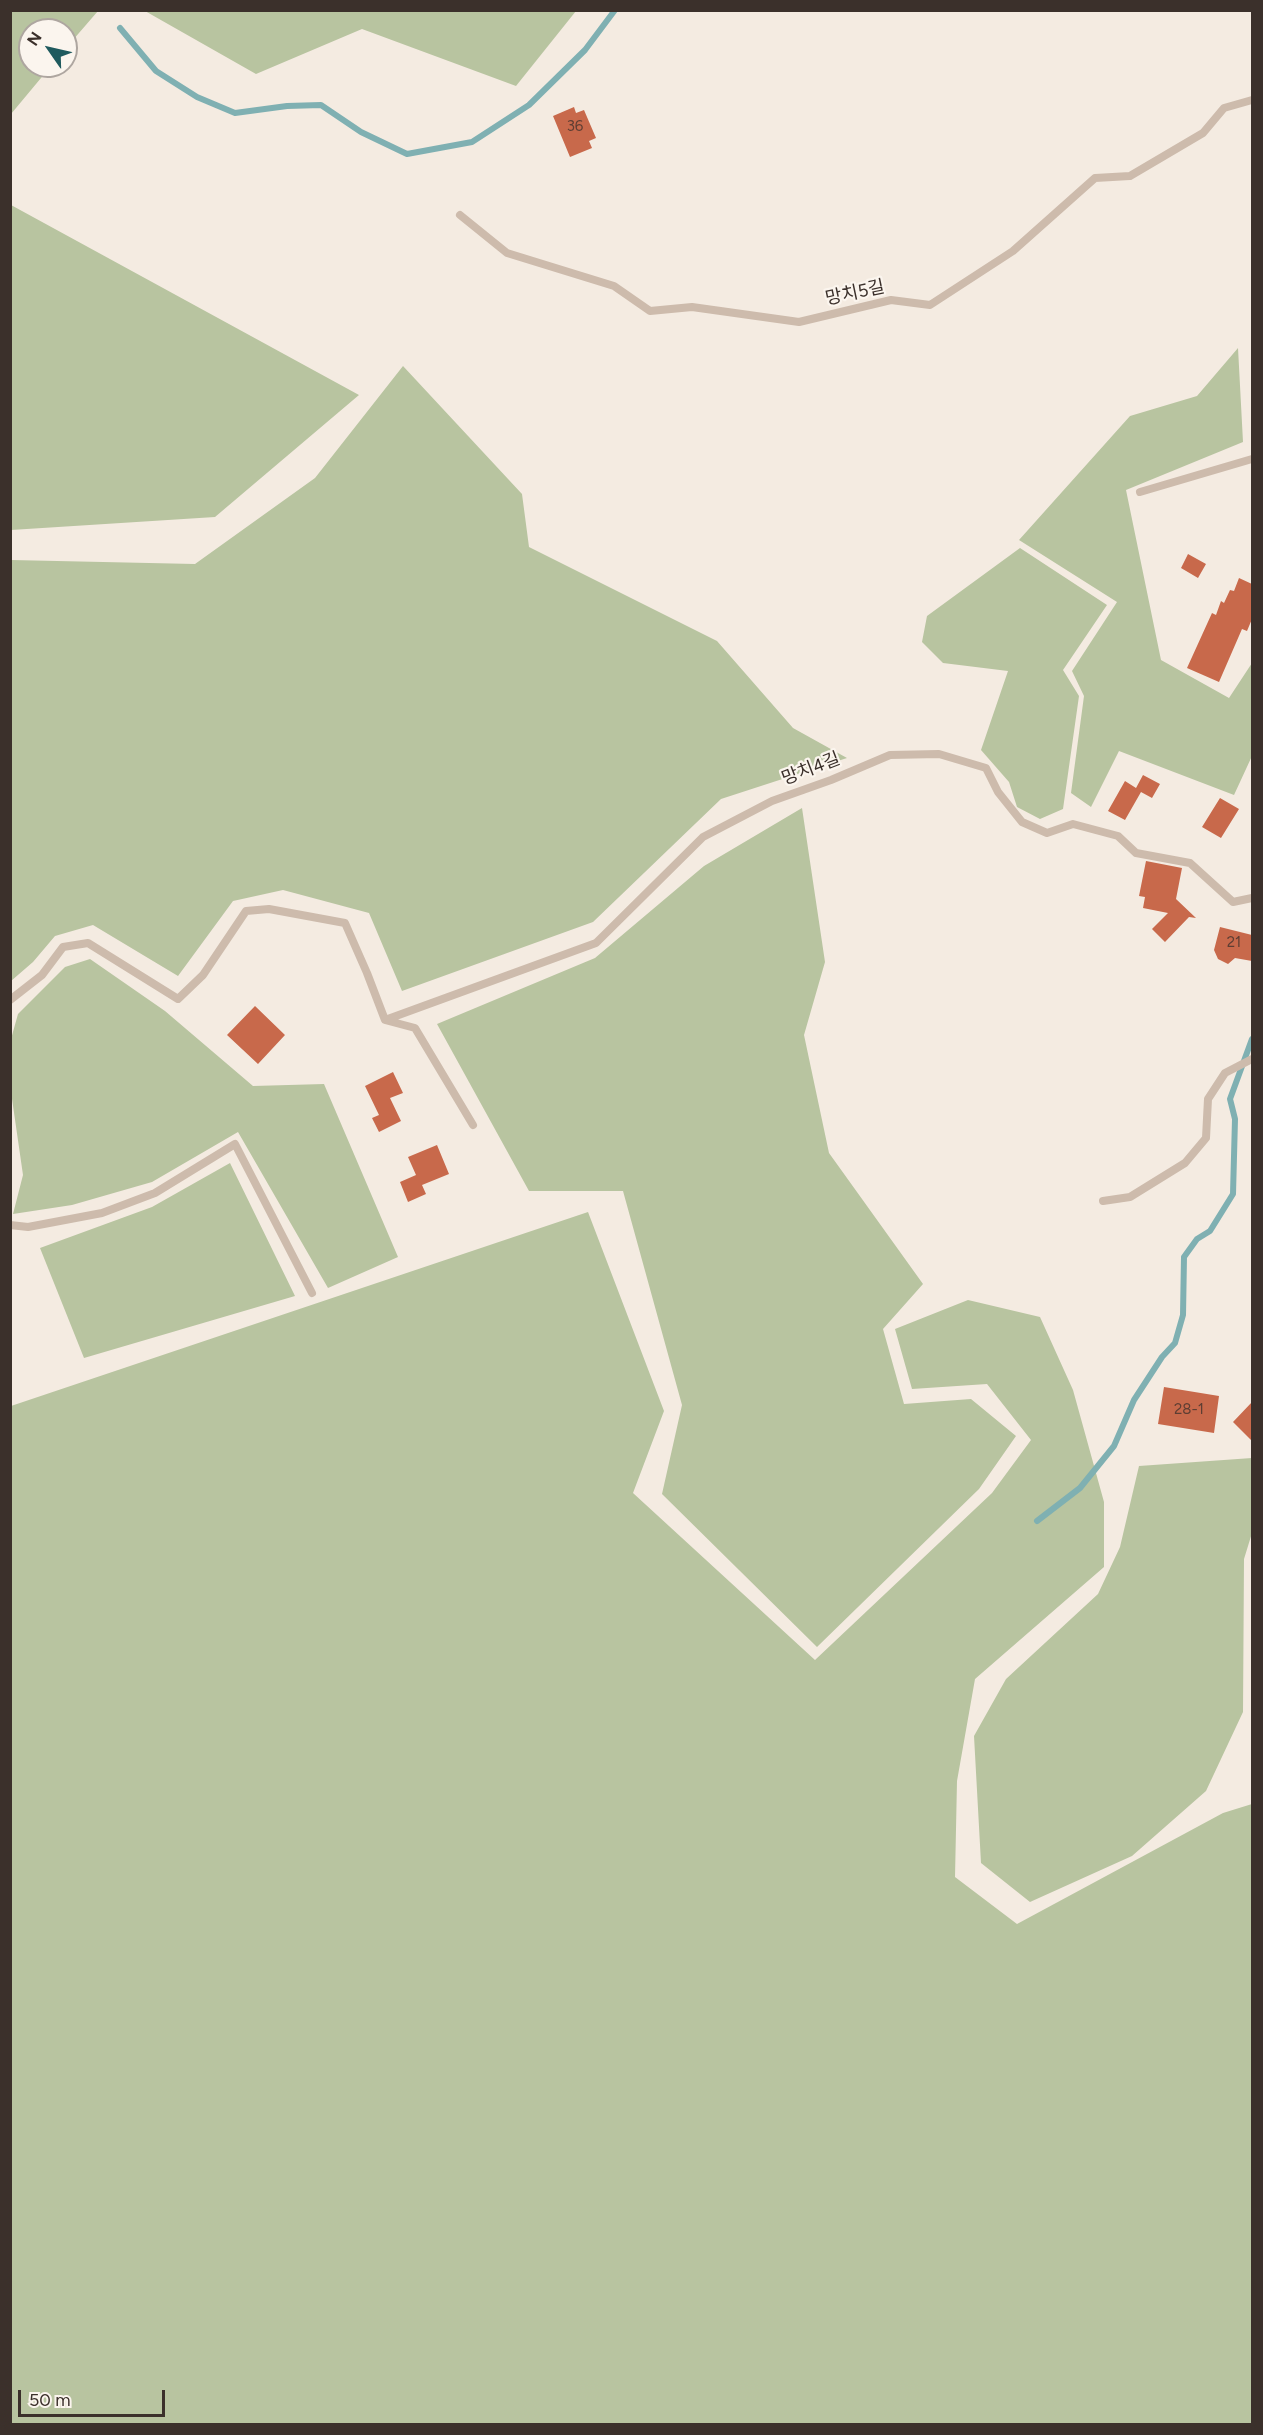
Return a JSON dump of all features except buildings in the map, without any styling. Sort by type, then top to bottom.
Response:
[{"type":"lane","name":"망치5길","points":[[460,215],[507,253],[614,286],[650,311],[692,307],[799,322],[891,300],[930,305],[1013,251],[1095,178],[1130,176],[1203,133],[1224,108],[1252,100]]},
{"type":"lane","points":[[1140,492],[1252,459]]},
{"type":"lane","name":"망치4길","points":[[385,1020],[596,942],[703,837],[772,801],[831,780],[890,755],[939,754],[986,768],[998,792],[1022,822],[1047,833],[1073,824],[1118,836],[1136,853],[1190,863],[1233,902],[1252,898]]},
{"type":"lane","points":[[10,1000],[42,975],[63,947],[88,943],[178,999],[203,975],[246,911],[269,909],[345,923],[385,1020],[415,1028],[473,1125]]},
{"type":"lane","points":[[1103,1200],[1130,1197],[1185,1163],[1206,1138],[1208,1099],[1225,1073],[1252,1059]]},
{"type":"lane","points":[[10,1225],[28,1227],[102,1213],[155,1193],[235,1144],[312,1293]]},
{"type":"green space","points":[[11,10],[98,11],[78,34],[78,18],[18,18],[18,78],[41,78],[11,114]]},
{"type":"green space","points":[[145,11],[576,11],[516,86],[362,29],[256,74]]},
{"type":"green space","points":[[11,205],[359,395],[215,517],[11,530]]},
{"type":"green space","points":[[1238,348],[1243,442],[1126,490],[1161,660],[1229,698],[1252,663],[1252,756],[1234,795],[1119,751],[1091,807],[1071,793],[1084,696],[1072,671],[1117,602],[1019,540],[1130,416],[1197,396]]},
{"type":"green space","points":[[403,366],[522,494],[529,547],[717,641],[793,728],[847,758],[721,799],[593,922],[402,991],[369,913],[283,890],[233,901],[178,976],[93,925],[55,936],[33,962],[11,981],[11,560],[195,564],[315,478]]},
{"type":"green space","points":[[1020,548],[1107,605],[1063,670],[1079,696],[1063,809],[1040,819],[1017,807],[1009,782],[981,750],[1008,671],[943,663],[922,642],[927,616]]},
{"type":"green space","points":[[802,808],[825,962],[804,1035],[829,1153],[923,1284],[883,1329],[904,1404],[971,1399],[1016,1436],[979,1489],[817,1647],[662,1494],[682,1405],[623,1191],[529,1191],[437,1024],[595,958],[704,866]]},
{"type":"green space","points":[[90,959],[165,1011],[253,1086],[324,1084],[398,1257],[328,1288],[238,1132],[152,1182],[72,1205],[13,1214],[23,1175],[10,1085],[11,1039],[18,1014],[65,967]]},
{"type":"green space","points":[[230,1163],[295,1296],[84,1358],[40,1248],[152,1207]]},
{"type":"green space","points":[[588,1212],[664,1411],[633,1493],[815,1660],[992,1493],[1031,1440],[987,1384],[912,1389],[895,1329],[968,1300],[1040,1317],[1073,1390],[1104,1502],[1104,1567],[975,1679],[957,1781],[955,1877],[1017,1924],[1223,1813],[1252,1804],[1252,2424],[11,2424],[11,1406]]},
{"type":"green space","points":[[1252,1458],[1252,1533],[1244,1559],[1243,1712],[1206,1791],[1132,1856],[1030,1902],[981,1863],[974,1736],[1006,1679],[1098,1594],[1120,1547],[1139,1466]]},
{"type":"waterway","points":[[120,28],[156,71],[197,97],[235,113],[287,106],[321,105],[361,132],[407,154],[472,142],[529,105],[585,50],[615,10]]},
{"type":"waterway","points":[[1037,1521],[1080,1488],[1114,1446],[1134,1400],[1162,1357],[1175,1343],[1183,1315],[1184,1257],[1197,1239],[1210,1231],[1233,1194],[1235,1119],[1230,1099],[1252,1039]]}]
